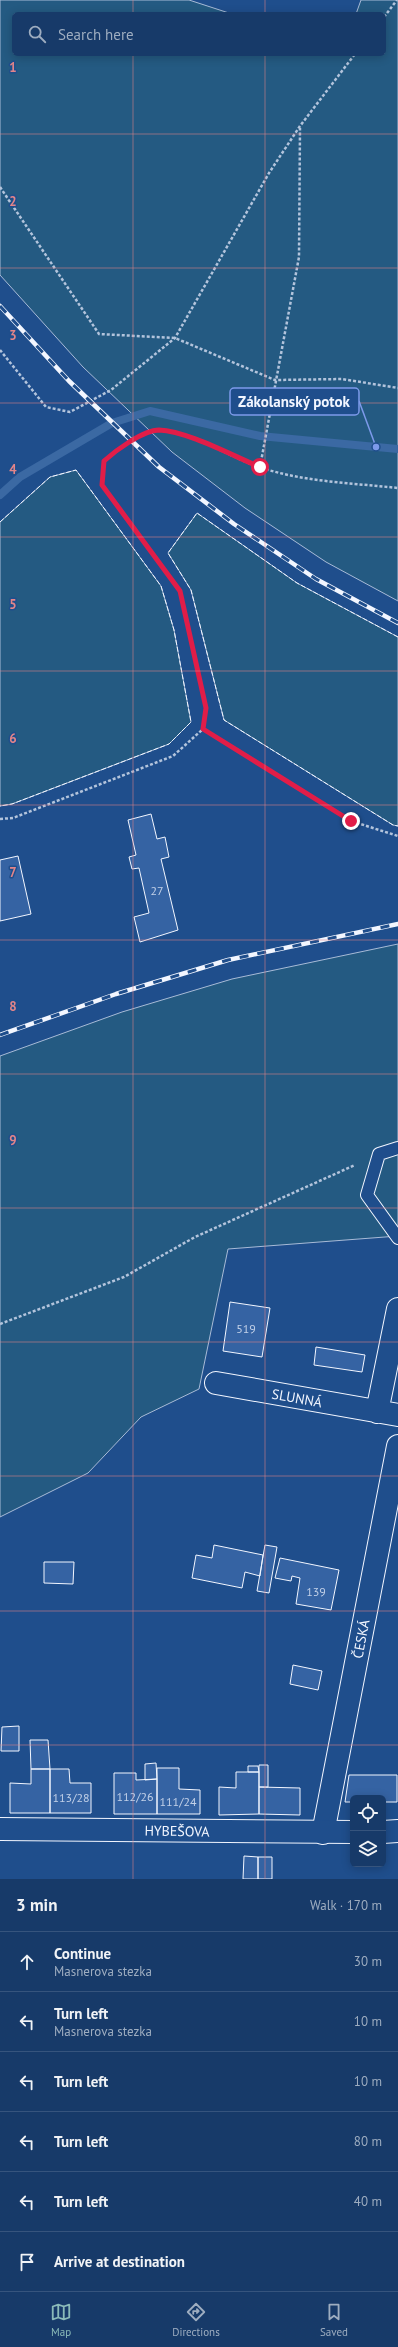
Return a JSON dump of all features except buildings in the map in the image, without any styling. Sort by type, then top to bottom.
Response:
[{"type":"street","name":"SLUNNÁ","points":[[216,1383],[388,1414],[398,1309]]},
{"type":"street","name":"ČESKÁ","points":[[323,1833],[398,1446]]},
{"type":"street","name":"HYBEŠOVA","points":[[0,1829],[350,1832]]},
{"type":"street","points":[[386,1832],[398,1831]]},
{"type":"lane","points":[[398,1148],[379,1154],[367,1195],[398,1238]]},
{"type":"path","points":[[386,14],[397,0]]},
{"type":"path","points":[[0,350],[46,407],[70,412],[111,390],[175,338],[268,173],[300,126],[353,56]]},
{"type":"path","points":[[260,467],[275,380],[299,258],[300,126]]},
{"type":"path","points":[[0,187],[99,334],[175,338],[275,380],[342,379],[398,388]]},
{"type":"path","points":[[0,820],[13,818],[173,756],[203,729],[206,708],[180,591],[102,485],[104,461],[122,445],[158,430],[182,435],[260,467],[303,477],[398,488]]},
{"type":"path","points":[[203,729],[351,821],[398,836]]},
{"type":"path","points":[[0,1324],[124,1277],[195,1237],[379,1154]]},
{"type":"shaded area","points":[[0,0],[189,0],[226,12],[12,12],[12,56],[386,56],[386,12],[357,12],[361,0],[398,0],[398,601],[326,562],[245,508],[172,452],[83,367],[0,275]]},
{"type":"shaded area","points":[[76,470],[161,586],[174,630],[191,722],[169,744],[12,804],[0,806],[0,522],[50,477]]},
{"type":"shaded area","points":[[197,513],[297,583],[398,637],[398,826],[393,825],[224,720],[191,590],[168,553]]},
{"type":"shaded area","points":[[398,944],[398,1236],[228,1249],[199,1389],[141,1417],[88,1473],[0,1517],[0,1056],[122,1012],[232,979]]},
{"type":"waterway","points":[[0,495],[20,477],[112,423],[150,411],[260,436],[398,449]]},
{"type":"railway","points":[[0,306],[69,381],[159,467],[234,524],[316,579],[398,623]]},
{"type":"railway","points":[[0,1035],[116,994],[228,960],[398,924]]},
{"type":"fence","points":[[0,522],[50,477],[76,470],[161,586],[174,630],[191,722],[169,744],[12,804],[0,806]]},
{"type":"fence","points":[[398,637],[297,583],[197,513],[168,553],[191,590],[224,720],[393,825],[398,826]]},
{"type":"place","name":"Zákolanský potok","points":[[376,447]]},
{"type":"route","points":[[260,467],[182,435],[158,430],[122,445],[104,461],[102,485],[180,591],[206,708],[203,729],[351,821]]}]
